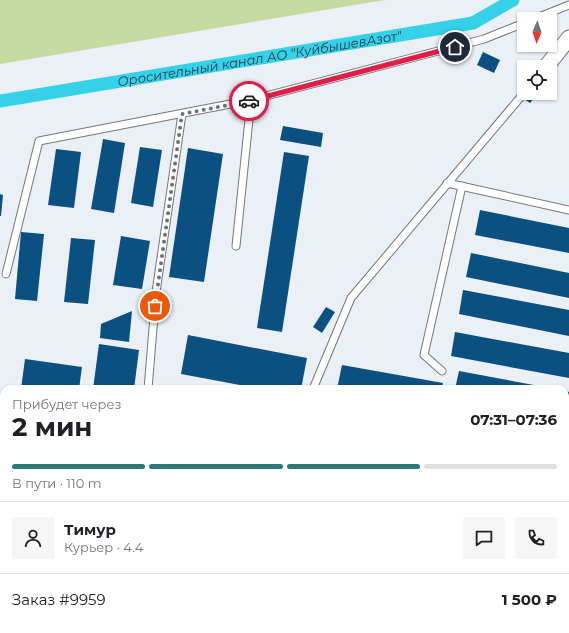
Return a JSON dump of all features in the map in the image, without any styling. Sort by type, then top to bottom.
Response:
[{"type":"street","points":[[552,60],[569,38]]},
{"type":"lane","points":[[552,12],[569,5]]},
{"type":"lane","points":[[6,274],[39,141],[251,100],[484,39],[517,26]]},
{"type":"lane","points":[[236,246],[251,100]]},
{"type":"lane","points":[[315,385],[351,298],[518,100]]},
{"type":"lane","points":[[148,385],[156,292],[182,114]]},
{"type":"lane","points":[[447,183],[569,210]]},
{"type":"lane","points":[[442,370],[424,355],[462,186]]},
{"type":"green space","points":[[0,0],[385,0],[0,64]]},
{"type":"building","points":[[483,52],[500,60],[494,73],[477,65]]},
{"type":"building","points":[[283,126],[323,133],[321,147],[280,140]]},
{"type":"building","points":[[103,139],[125,143],[114,213],[91,209]]},
{"type":"building","points":[[140,147],[162,150],[153,207],[131,203]]},
{"type":"building","points":[[188,148],[223,154],[204,282],[169,277]]},
{"type":"building","points":[[56,149],[81,152],[74,208],[48,205]]},
{"type":"building","points":[[284,152],[309,156],[282,332],[257,328]]},
{"type":"building","points":[[0,194],[3,195],[1,216],[0,216]]},
{"type":"building","points":[[480,210],[569,228],[569,253],[475,235]]},
{"type":"building","points":[[21,232],[44,234],[37,301],[15,299]]},
{"type":"building","points":[[121,236],[150,241],[142,289],[113,285]]},
{"type":"building","points":[[71,238],[95,240],[88,304],[64,302]]},
{"type":"building","points":[[471,253],[569,273],[569,298],[466,277]]},
{"type":"building","points":[[463,290],[569,310],[569,336],[459,314]]},
{"type":"building","points":[[326,307],[335,312],[322,333],[313,327]]},
{"type":"building","points":[[132,311],[129,342],[100,338],[101,324]]},
{"type":"building","points":[[455,332],[569,353],[569,378],[451,356]]},
{"type":"building","points":[[188,335],[307,358],[302,385],[240,385],[181,374]]},
{"type":"building","points":[[99,344],[139,350],[135,385],[94,385]]},
{"type":"building","points":[[25,359],[82,367],[80,385],[22,385]]},
{"type":"building","points":[[342,365],[443,383],[443,385],[338,385]]},
{"type":"building","points":[[459,371],[534,385],[456,385]]},
{"type":"waterway","name":"Оросительный канал АО \"КуйбышевАзот\"","points":[[0,101],[473,23],[513,0]]},
{"type":"way so far","points":[[155,306],[182,114],[249,101]]},
{"type":"route","points":[[249,101],[455,47]]}]
